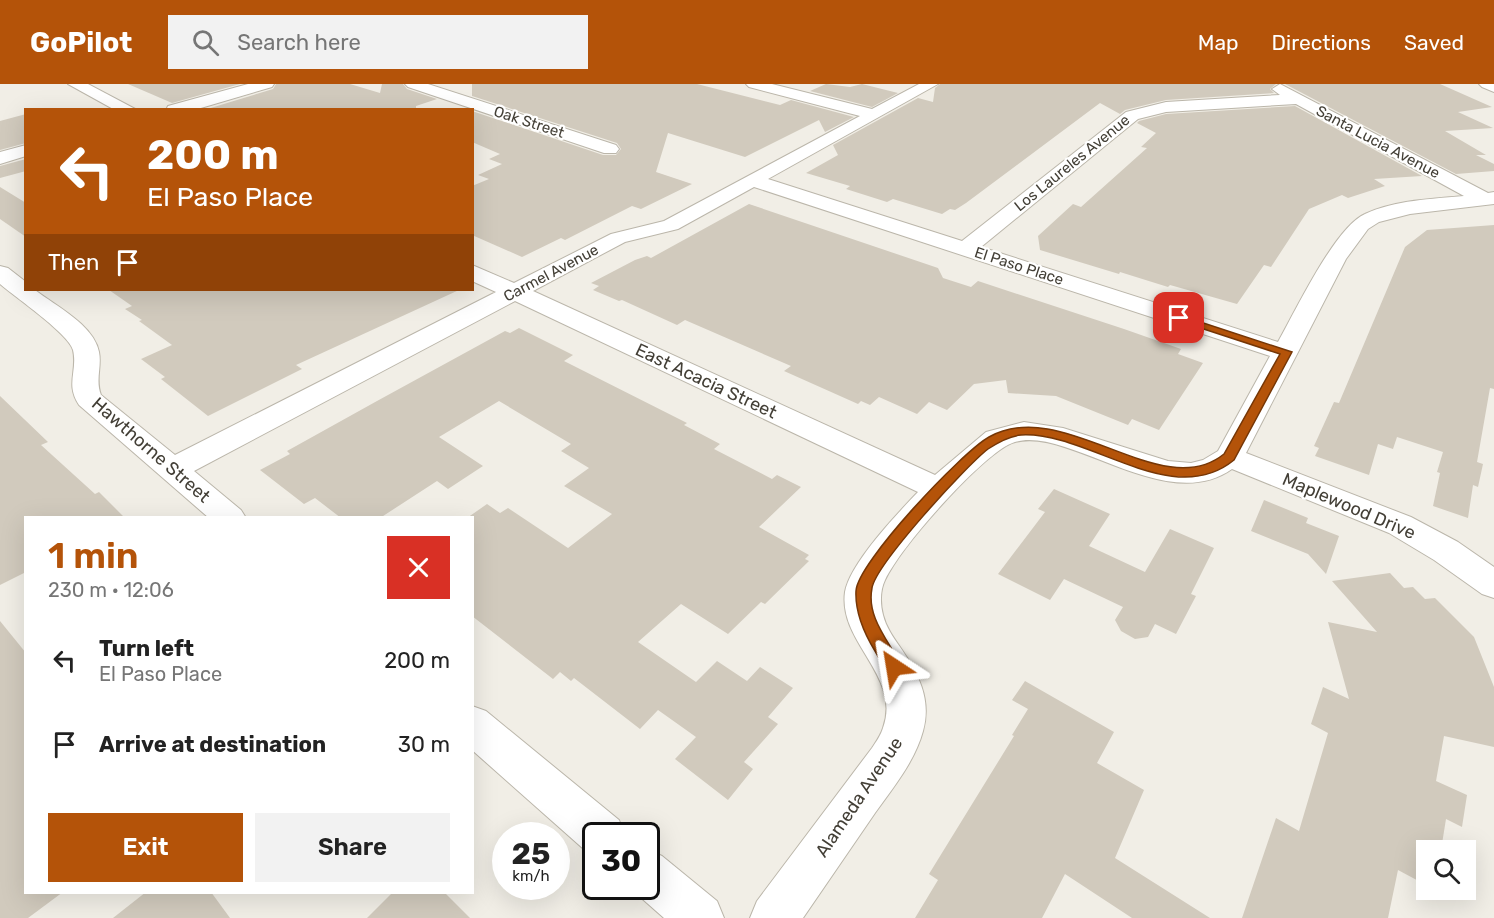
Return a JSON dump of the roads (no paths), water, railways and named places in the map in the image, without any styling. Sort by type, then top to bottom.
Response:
[{"type":"street","points":[[76,84],[125,108]]},
{"type":"street","points":[[181,108],[266,84]]},
{"type":"street","name":"Oak Street","points":[[413,84],[610,149]]},
{"type":"street","points":[[754,84],[873,114]]},
{"type":"street","name":"Carmel Avenue","points":[[173,469],[625,235],[663,228],[930,84]]},
{"type":"street","name":"Santa Lucia Avenue","points":[[1271,84],[1489,199]]},
{"type":"street","points":[[1486,84],[1494,87]]},
{"type":"street","name":"Los Laureles Avenue","points":[[966,249],[1132,115],[1166,107],[1299,99]]},
{"type":"street","points":[[0,158],[24,151]]},
{"type":"street","name":"El Paso Place","points":[[752,180],[1286,352]]},
{"type":"street","points":[[1229,457],[1341,250],[1361,225],[1372,218],[1409,208],[1489,199]]},
{"type":"street","name":"Hawthorne Street","points":[[0,273],[77,334],[87,350],[84,381],[89,399],[228,516]]},
{"type":"street","name":"East Acacia Street","points":[[474,273],[940,490]]},
{"type":"street","name":"Alameda Avenue","points":[[774,918],[898,746],[907,717],[906,692],[866,617],[863,590],[876,563],[940,490],[982,448],[995,439],[1019,431],[1064,436],[1141,466],[1170,471],[1210,469],[1229,457]]},
{"type":"street","name":"Maplewood Drive","points":[[1229,457],[1400,525],[1446,551],[1494,585]]},
{"type":"street","points":[[474,726],[587,822]]},
{"type":"street","points":[[660,884],[700,918]]}]
